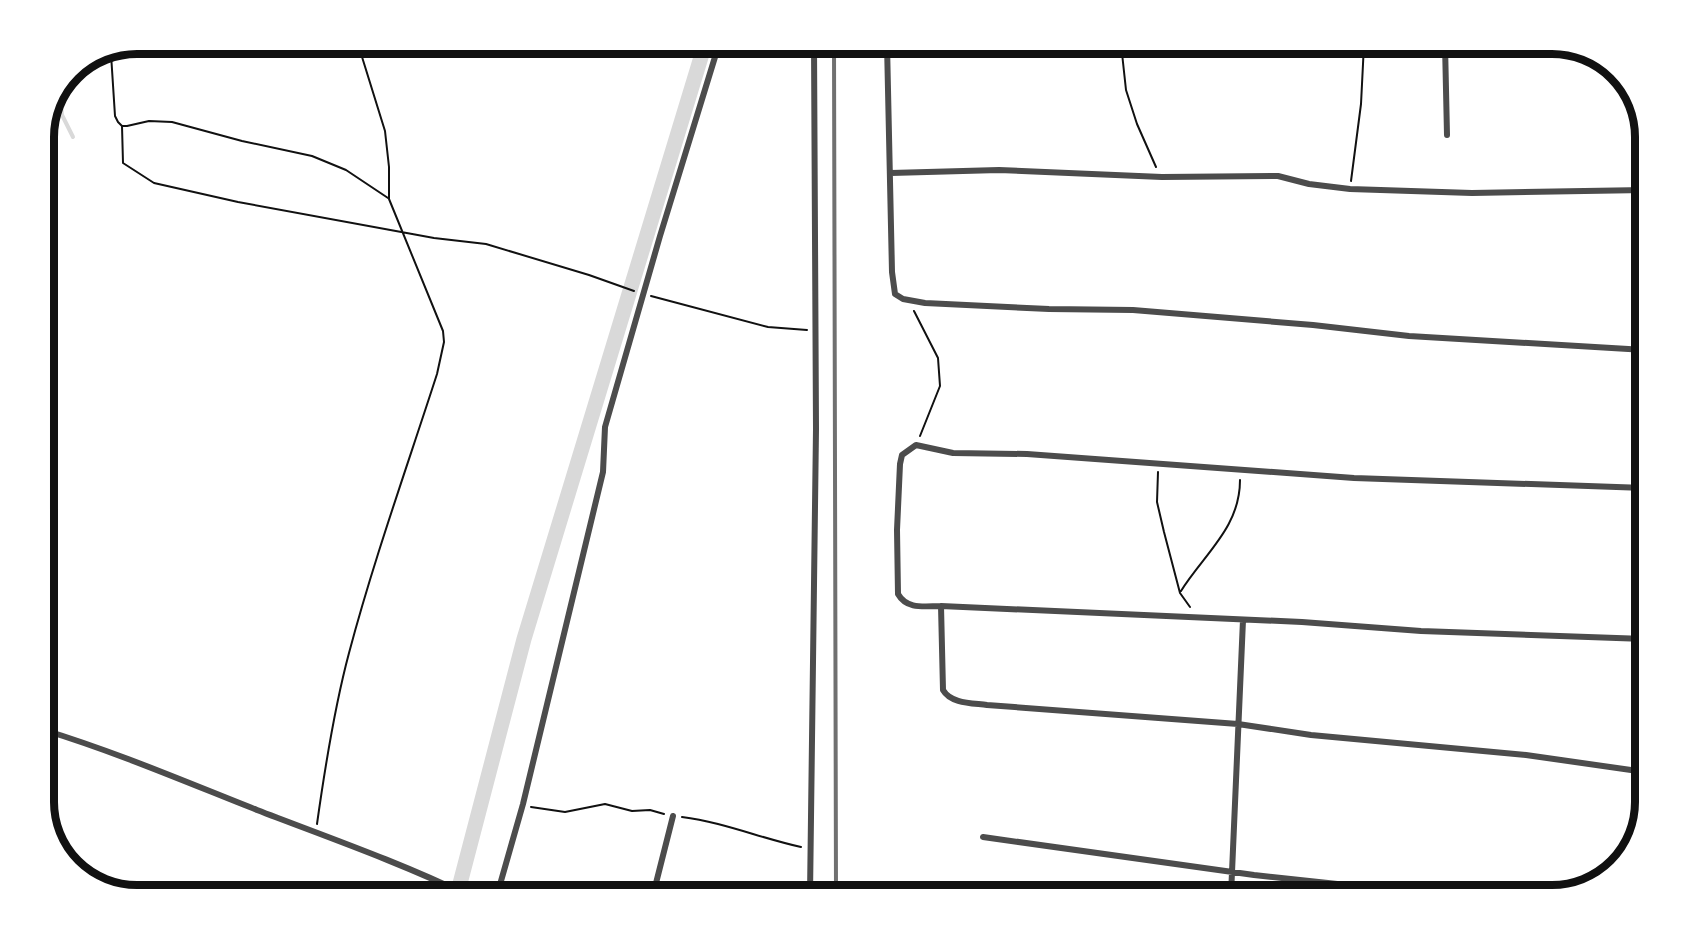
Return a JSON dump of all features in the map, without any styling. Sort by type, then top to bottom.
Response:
[{"type":"street","points":[[499,885],[523,804],[603,472],[605,426],[716,54]]},
{"type":"street","points":[[810,885],[816,330],[814,54]]},
{"type":"street","points":[[887,54],[893,287],[895,294],[908,301],[1049,309],[1145,311],[1313,325],[1409,336],[1635,349]]},
{"type":"street","points":[[1445,54],[1447,135]]},
{"type":"street","points":[[891,173],[999,170],[1162,177],[1278,176],[1309,184],[1350,189],[1472,193],[1635,190]]},
{"type":"street","points":[[1635,488],[1408,480],[1027,454],[953,453],[916,445],[902,455],[898,474],[898,594],[902,600],[913,606],[1196,616],[1421,631],[1635,639]]},
{"type":"street","points":[[941,606],[943,690],[951,698],[963,702],[1238,724],[1311,735],[1526,755],[1635,770]]},
{"type":"street","points":[[1231,885],[1243,620]]},
{"type":"street","points":[[54,734],[316,832],[445,885]]},
{"type":"street","points":[[656,885],[673,816]]},
{"type":"street","points":[[983,837],[1231,872],[1344,885]]},
{"type":"path","points":[[316,832],[331,738],[348,655],[437,374],[444,342],[440,321],[388,199],[389,167],[385,131],[361,54]]},
{"type":"path","points":[[1122,54],[1126,90],[1137,124],[1162,177]]},
{"type":"path","points":[[1350,189],[1362,104],[1364,54]]},
{"type":"path","points":[[111,58],[116,116],[122,126],[123,163],[154,183],[238,202],[402,233],[486,244],[644,294],[768,327],[816,330]]},
{"type":"path","points":[[122,126],[148,121],[172,122],[242,141],[312,156],[346,170],[388,199]]},
{"type":"path","points":[[908,301],[938,358],[940,387],[916,445]]},
{"type":"path","points":[[1158,463],[1157,502],[1180,592],[1196,616]]},
{"type":"path","points":[[1180,592],[1194,570],[1228,528],[1240,482],[1238,468]]},
{"type":"waterway","points":[[460,885],[524,639],[702,54]]},
{"type":"waterway","points":[[61,104],[62,115],[73,137]]},
{"type":"railway","points":[[834,54],[836,885]]}]
